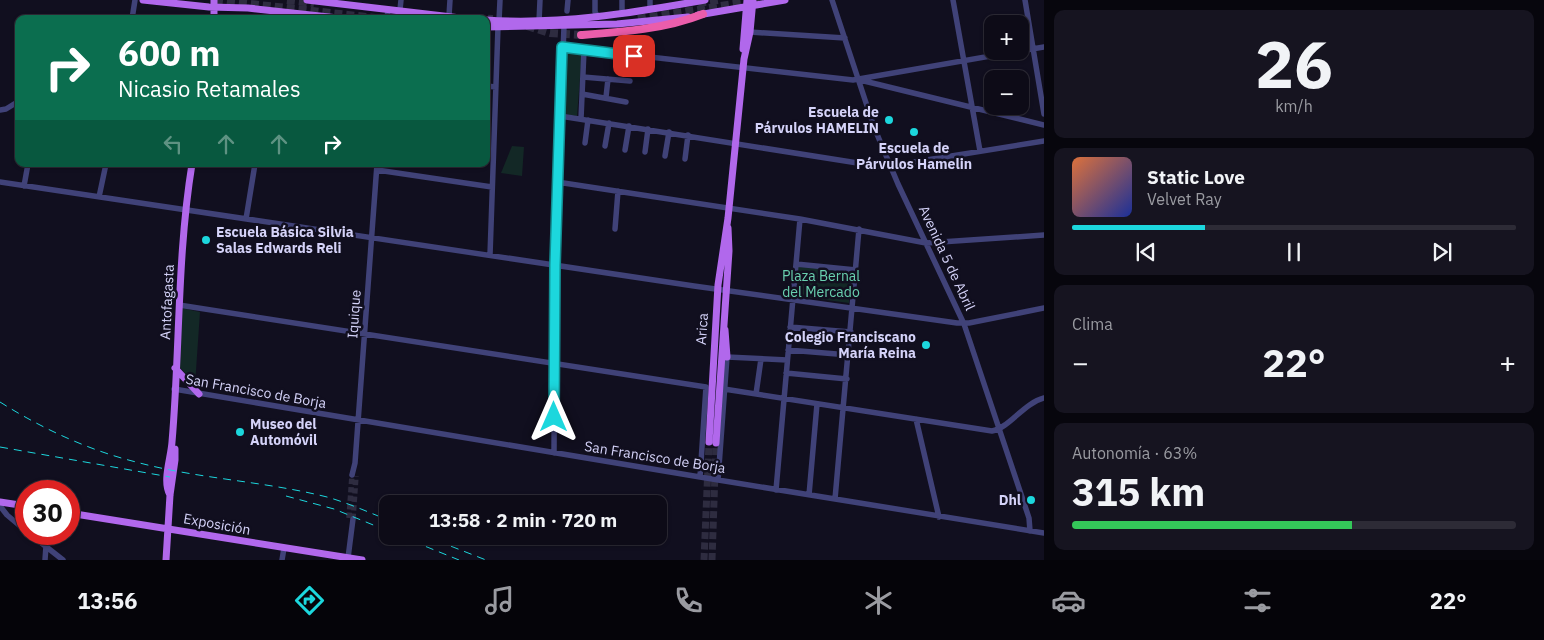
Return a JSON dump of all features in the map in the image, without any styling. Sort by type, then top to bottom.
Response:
[{"type":"highway","points":[[582,34],[640,28],[684,20],[703,14]]},
{"type":"main road","points":[[143,0],[216,5],[245,4],[277,11],[312,15]]},
{"type":"main road","points":[[307,0],[351,3],[440,15]]},
{"type":"main road","points":[[490,26],[598,17],[701,0]]},
{"type":"main road","points":[[490,21],[498,24],[564,26],[633,23],[703,14],[749,3],[785,0]]},
{"type":"main road","name":"Arica","points":[[721,290],[723,321],[712,442],[714,335],[721,290],[729,251],[728,218],[744,59],[750,32],[749,3]]},
{"type":"main road","name":"Arica","points":[[744,59],[744,34],[749,3]]},
{"type":"main road","name":"Antofagasta","points":[[166,560],[170,495],[167,489],[167,479],[172,441],[185,210],[192,167]]},
{"type":"main road","points":[[723,321],[727,339],[727,356]]},
{"type":"main road","points":[[706,387],[714,335]]},
{"type":"main road","points":[[175,368],[199,394]]},
{"type":"main road","points":[[0,504],[15,505]]},
{"type":"main road","name":"Exposición","points":[[80,515],[362,560]]},
{"type":"street","points":[[133,15],[135,0]]},
{"type":"street","points":[[400,0],[400,15]]},
{"type":"street","points":[[450,0],[450,15]]},
{"type":"street","points":[[490,255],[500,0]]},
{"type":"street","points":[[539,22],[540,0]]},
{"type":"street","points":[[567,10],[568,0]]},
{"type":"street","points":[[595,0],[594,10],[598,17]]},
{"type":"street","points":[[622,0],[622,14]]},
{"type":"street","points":[[650,0],[650,9]]},
{"type":"street","name":"Avenida 5 de Abril","points":[[832,0],[874,127],[890,166],[964,324],[1029,518],[1030,531]]},
{"type":"street","points":[[953,0],[980,151]]},
{"type":"street","points":[[1025,0],[1044,114]]},
{"type":"street","points":[[387,15],[388,9]]},
{"type":"street","points":[[276,15],[277,11]]},
{"type":"street","points":[[554,453],[555,265],[564,26]]},
{"type":"street","points":[[750,32],[845,38]]},
{"type":"street","points":[[562,47],[858,80],[1044,125]]},
{"type":"street","points":[[1029,50],[1044,47]]},
{"type":"street","points":[[584,50],[582,94],[585,143]]},
{"type":"street","points":[[858,80],[879,74],[984,57]]},
{"type":"street","points":[[879,74],[880,84]]},
{"type":"street","points":[[583,77],[630,81]]},
{"type":"street","points":[[606,97],[608,79]]},
{"type":"street","points":[[490,86],[496,87]]},
{"type":"street","points":[[582,94],[626,102]]},
{"type":"street","points":[[0,110],[15,103]]},
{"type":"street","points":[[560,116],[879,167],[1044,141]]},
{"type":"street","points":[[605,146],[609,124]]},
{"type":"street","points":[[625,150],[629,126]]},
{"type":"street","points":[[645,152],[648,129]]},
{"type":"street","points":[[665,156],[669,132]]},
{"type":"street","points":[[685,159],[688,135]]},
{"type":"street","points":[[490,136],[494,137]]},
{"type":"street","points":[[24,186],[27,167]]},
{"type":"street","points":[[99,197],[105,167]]},
{"type":"street","points":[[246,219],[255,167]]},
{"type":"street","points":[[377,167],[492,187]]},
{"type":"street","name":"Iquique","points":[[354,476],[377,167]]},
{"type":"street","points":[[0,182],[721,290],[964,324],[1044,308]]},
{"type":"street","points":[[557,182],[729,207],[859,229],[926,243],[1044,235]]},
{"type":"street","points":[[615,228],[618,191]]},
{"type":"street","points":[[776,490],[800,219]]},
{"type":"street","points":[[835,499],[859,229]]},
{"type":"street","points":[[796,264],[856,270]]},
{"type":"street","points":[[179,305],[706,387],[700,477]]},
{"type":"street","points":[[790,327],[851,332]]},
{"type":"street","points":[[788,350],[849,355]]},
{"type":"street","points":[[718,480],[727,356],[787,360]]},
{"type":"street","points":[[756,394],[761,359]]},
{"type":"street","points":[[786,373],[847,379]]},
{"type":"street","name":"San Francisco de Borja","points":[[174,389],[358,421],[1044,533]]},
{"type":"street","points":[[724,389],[995,431],[1034,401],[1044,398]]},
{"type":"street","points":[[809,495],[817,404]]},
{"type":"street","points":[[916,419],[939,517]]},
{"type":"street","points":[[0,504],[5,513],[15,521]]},
{"type":"street","points":[[348,558],[351,519]]},
{"type":"street","points":[[45,560],[46,546]]},
{"type":"street","points":[[46,546],[63,560]]},
{"type":"street","points":[[282,560],[284,548]]},
{"type":"green space","points":[[567,52],[582,53],[577,116],[562,114]]},
{"type":"green space","points":[[512,146],[524,147],[522,176],[501,173]]},
{"type":"green space","name":"Plaza Bernal del Mercado","points":[[798,266],[851,271],[849,303],[796,296]]},
{"type":"green space","points":[[181,308],[200,312],[195,385],[178,365]]},
{"type":"tunnel","points":[[215,0],[348,15]]},
{"type":"tunnel","points":[[287,0],[314,3]]},
{"type":"tunnel","points":[[698,3],[718,0]]},
{"type":"tunnel","points":[[638,19],[759,0]]},
{"type":"tunnel","points":[[527,26],[550,33],[581,35]]},
{"type":"tunnel","points":[[704,560],[709,442]]},
{"type":"tunnel","points":[[712,560],[716,443]]},
{"type":"tunnel","points":[[349,518],[352,475]]},
{"type":"tunnel","points":[[353,519],[356,476]]},
{"type":"railway","points":[[0,402],[32,421],[65,437],[118,457],[159,468],[279,487],[327,497],[379,516]]},
{"type":"railway","points":[[0,447],[170,477]]},
{"type":"railway","points":[[286,496],[334,509],[379,527]]},
{"type":"railway","points":[[422,545],[459,560]]},
{"type":"railway","points":[[448,545],[486,560]]},
{"type":"place","name":"Escuela de Párvulos HAMELIN","points":[[889,120]]},
{"type":"place","name":"Escuela de Párvulos Hamelin","points":[[914,132]]},
{"type":"place","name":"Escuela Básica Silvia Salas Edwards Reli","points":[[206,240]]},
{"type":"place","name":"Colegio Franciscano María Reina","points":[[926,345]]},
{"type":"place","name":"Museo del Automóvil","points":[[240,432]]},
{"type":"place","name":"Dhl","points":[[1031,500]]},
{"type":"route","points":[[554,417],[555,265],[562,47],[634,56]]}]
